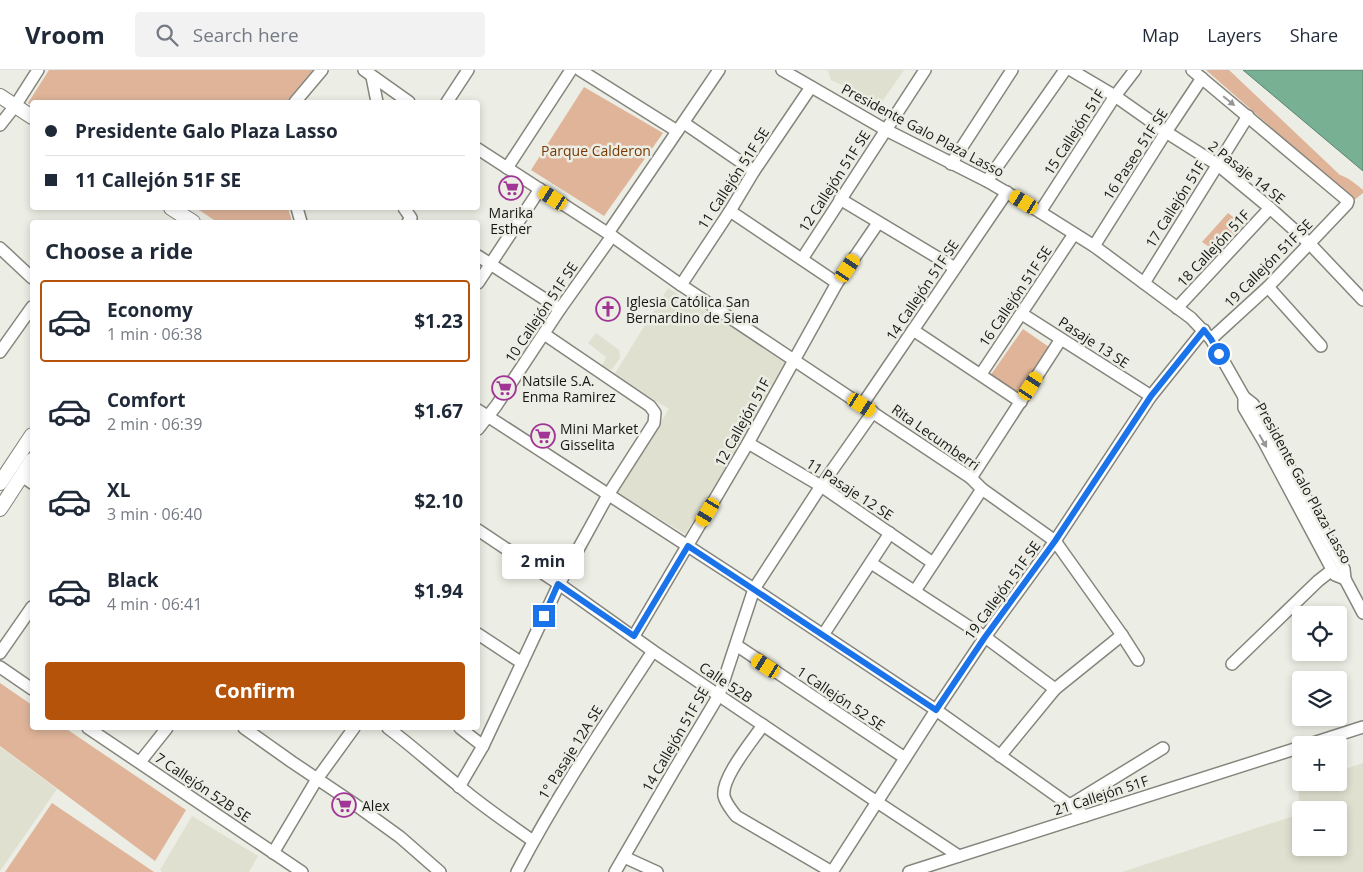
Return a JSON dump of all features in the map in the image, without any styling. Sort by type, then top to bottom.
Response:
[{"type":"street","points":[[0,125],[15,106],[38,70]]},
{"type":"street","points":[[297,100],[322,70]]},
{"type":"street","points":[[447,100],[468,70]]},
{"type":"street","points":[[507,168],[571,70]]},
{"type":"street","points":[[580,70],[754,171]]},
{"type":"street","name":"10 Callejón 51F SE","points":[[482,413],[496,406],[719,70]]},
{"type":"street","name":"Presidente Galo Plaza Lasso","points":[[782,70],[886,130],[987,181],[1040,212],[1094,246],[1191,318],[1207,335],[1244,397],[1253,404],[1273,437],[1344,569],[1344,579],[1363,613]]},
{"type":"street","name":"12 Callejón 51F SE","points":[[802,259],[925,70]]},
{"type":"street","points":[[952,164],[1012,70]]},
{"type":"street","points":[[987,181],[1066,70]]},
{"type":"street","name":"2 Pasaje 14 SE","points":[[1070,70],[1115,96],[1166,132],[1218,164],[1310,244],[1363,300]]},
{"type":"street","name":"15 Callejón 51F","points":[[1040,212],[1115,96],[1135,70]]},
{"type":"street","points":[[1192,70],[1248,116]]},
{"type":"street","points":[[368,74],[376,100]]},
{"type":"street","points":[[368,74],[406,100]]},
{"type":"street","name":"16 Paseo 51F SE","points":[[1094,246],[1202,78]]},
{"type":"street","name":"11 Callejón 51F SE","points":[[681,285],[730,212],[754,171],[811,87]]},
{"type":"street","points":[[0,96],[30,116]]},
{"type":"street","name":"17 Callejón 51F","points":[[1144,283],[1248,116]]},
{"type":"street","name":"19 Callejón 51F SE","points":[[832,872],[936,710],[985,637],[1055,541],[1151,396],[1207,335],[1268,288],[1347,204],[1348,201],[1346,199],[1248,116]]},
{"type":"street","name":"Rita Lecumberri","points":[[480,149],[610,234],[681,285],[971,478],[982,489],[1055,541],[1138,660]]},
{"type":"street","points":[[480,280],[540,189]]},
{"type":"street","name":"14 Callejón 51F SE","points":[[862,405],[1007,192]]},
{"type":"street","points":[[840,199],[955,268]]},
{"type":"street","name":"18 Callejón 51F","points":[[1178,308],[1270,208]]},
{"type":"street","points":[[730,212],[837,283]]},
{"type":"street","name":"12 Callejón 51F","points":[[634,636],[748,443],[837,283],[878,223]]},
{"type":"street","name":"16 Callejón 51F SE","points":[[981,374],[1074,234]]},
{"type":"street","points":[[0,248],[30,276]]},
{"type":"street","points":[[480,257],[560,309]]},
{"type":"street","points":[[1268,288],[1321,346]]},
{"type":"street","points":[[0,352],[30,310]]},
{"type":"street","name":"Pasaje 13 SE","points":[[1022,314],[1151,396]]},
{"type":"street","points":[[913,330],[1021,402]]},
{"type":"street","points":[[459,787],[483,746],[558,584],[608,495],[654,423],[655,413],[650,406],[544,334]]},
{"type":"street","points":[[971,478],[1061,339]]},
{"type":"street","name":"Presidente Galo Plaza Lasso","points":[[1244,397],[1244,408],[1332,570],[1335,575],[1344,579]]},
{"type":"street","name":"14 Callejón 51F SE","points":[[615,872],[719,695],[754,589],[821,486],[873,412]]},
{"type":"street","points":[[482,413],[754,589],[936,710],[1085,816]]},
{"type":"street","points":[[0,508],[30,440]]},
{"type":"street","name":"11 Pasaje 12 SE","points":[[748,443],[821,486],[933,563]]},
{"type":"street","points":[[0,483],[30,462]]},
{"type":"street","points":[[915,592],[982,489]]},
{"type":"street","name":"Calle 52B","points":[[480,531],[763,725],[960,856]]},
{"type":"street","points":[[823,635],[890,533]]},
{"type":"street","points":[[871,563],[985,637],[1055,689]]},
{"type":"street","points":[[1232,664],[1318,581],[1332,570]]},
{"type":"street","points":[[0,652],[30,610]]},
{"type":"street","points":[[480,635],[522,663]]},
{"type":"street","points":[[1000,756],[1055,689],[1122,635]]},
{"type":"street","name":"1 Callejón 52 SE","points":[[736,645],[905,758]]},
{"type":"street","name":"1° Pasaje 12A SE","points":[[517,872],[533,840],[572,776],[654,651]]},
{"type":"street","points":[[0,667],[30,688]]},
{"type":"street","points":[[763,725],[730,772],[725,783],[724,794],[728,806],[736,816],[832,872]]},
{"type":"street","points":[[1335,736],[1363,727]]},
{"type":"street","name":"7 Callejón 52B SE","points":[[91,730],[302,872]]},
{"type":"street","points":[[140,762],[165,730]]},
{"type":"street","points":[[247,730],[400,837],[440,872]]},
{"type":"street","points":[[273,853],[317,779],[353,730]]},
{"type":"street","points":[[391,730],[413,746],[486,808],[533,840]]},
{"type":"street","points":[[463,730],[483,746]]},
{"type":"street","points":[[1070,805],[1163,748]]},
{"type":"street","name":"21 Callejón 51F","points":[[909,872],[1292,750]]},
{"type":"street","points":[[624,857],[657,872]]},
{"type":"shaded area","points":[[826,70],[904,70],[881,103],[831,80]]},
{"type":"shaded area","points":[[1243,70],[1363,70],[1363,171]]},
{"type":"shaded area","points":[[668,288],[790,363],[685,534],[617,493],[669,409],[614,375]]},
{"type":"shaded area","points":[[596,333],[619,350],[620,358],[611,370],[602,366],[606,357],[588,343]]},
{"type":"shaded area","points":[[0,747],[57,789],[0,871]]},
{"type":"shaded area","points":[[1363,763],[1363,872],[1122,872],[1292,817],[1292,856],[1347,856],[1347,801],[1299,801],[1298,791],[1347,791],[1347,768]]},
{"type":"shaded area","points":[[192,816],[258,856],[249,872],[162,872],[160,870]]},
{"type":"green space","points":[[49,70],[313,70],[288,100],[30,100],[30,104],[28,103]]},
{"type":"green space","points":[[1206,70],[1229,70],[1340,175],[1355,183],[1363,190],[1363,193],[1352,202]]},
{"type":"green space","name":"Parque Calderon","points":[[584,87],[663,133],[604,216],[531,170]]},
{"type":"green space","points":[[199,210],[289,210],[291,220],[214,220]]},
{"type":"green space","points":[[1228,213],[1243,225],[1217,252],[1202,242]]},
{"type":"green space","points":[[1023,329],[1049,347],[1018,393],[990,376]]},
{"type":"green space","points":[[0,683],[30,704],[30,730],[68,730],[186,810],[155,861],[0,746]]},
{"type":"green space","points":[[52,803],[154,872],[5,872]]},
{"type":"place","name":"Marika Esther","points":[[511,188]]},
{"type":"place","name":"Iglesia Católica San Bernardino de Siena","points":[[608,309]]},
{"type":"place","name":"Natsile S.A. Enma Ramirez","points":[[504,388]]},
{"type":"place","name":"Mini Market Gisselita","points":[[543,436]]},
{"type":"place","name":"Alex","points":[[344,805]]},
{"type":"route","points":[[544,616],[558,584],[634,636],[688,546],[936,710],[985,637],[1055,541],[1151,396],[1204,330],[1219,354]]}]
